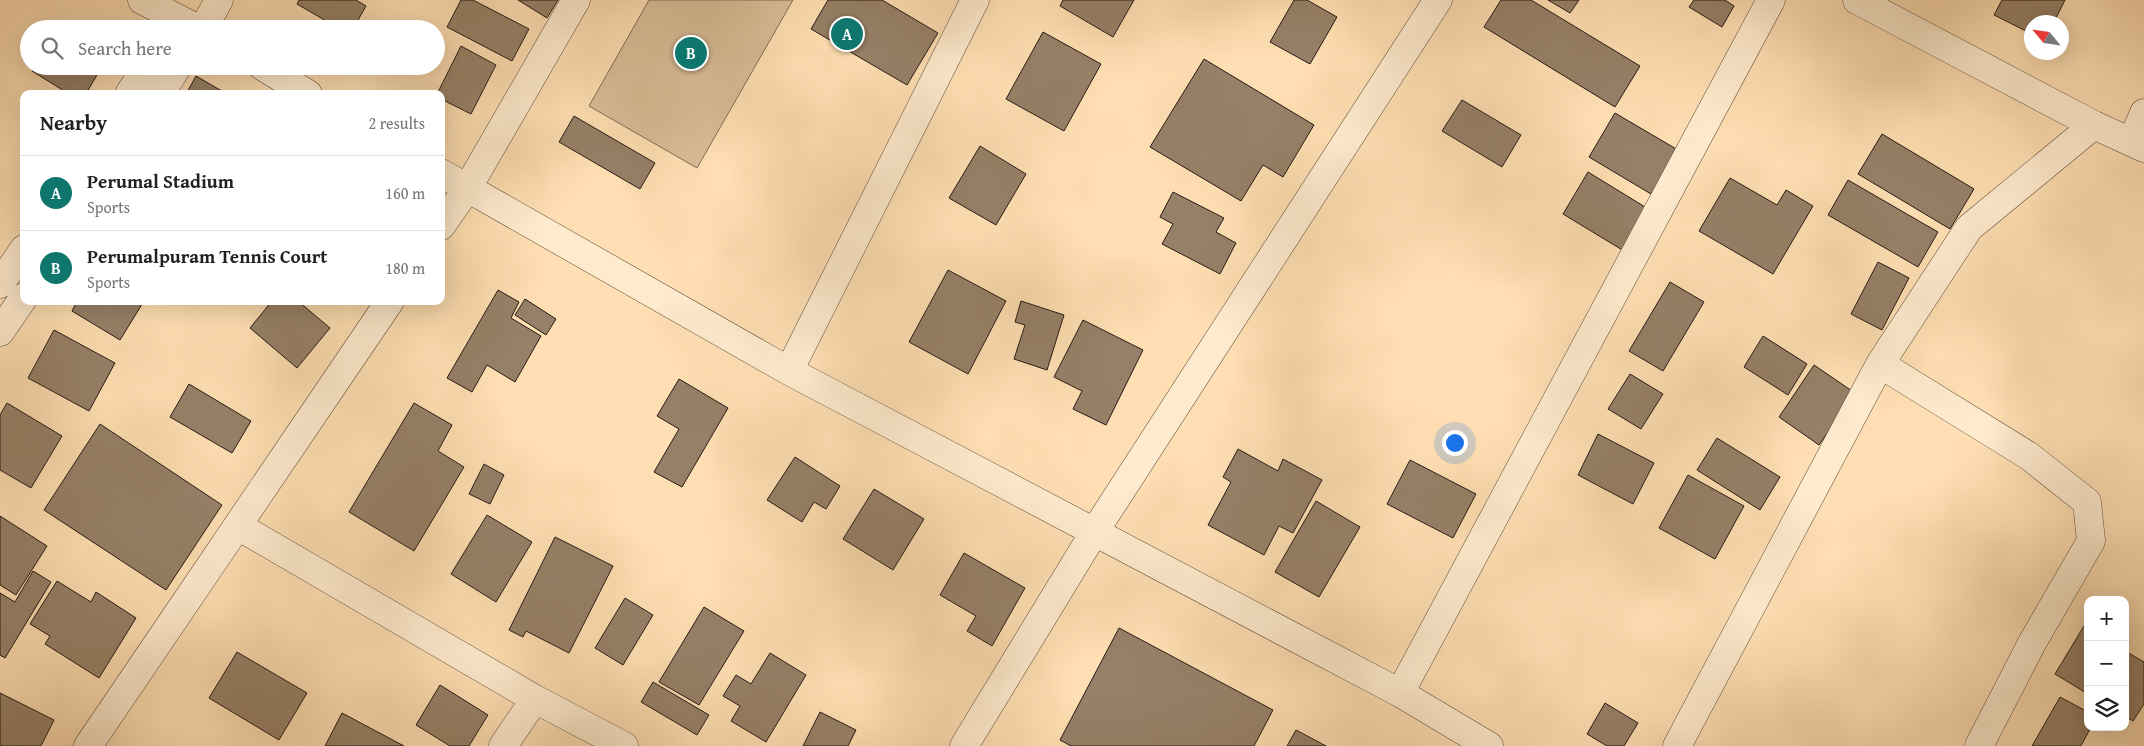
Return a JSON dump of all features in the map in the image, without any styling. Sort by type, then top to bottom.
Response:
[{"type":"street","points":[[142,0],[187,20]]},
{"type":"street","points":[[190,20],[219,0]]},
{"type":"street","points":[[445,220],[467,189],[576,0]]},
{"type":"street","points":[[789,371],[975,0]]},
{"type":"street","points":[[964,746],[1095,531],[1438,0]]},
{"type":"street","points":[[1400,693],[1771,0]]},
{"type":"street","points":[[1857,0],[2094,125],[2138,144],[2144,113]]},
{"type":"street","points":[[132,90],[142,75]]},
{"type":"street","points":[[163,90],[172,75]]},
{"type":"street","points":[[277,75],[301,90]]},
{"type":"street","points":[[1677,746],[1880,364],[1969,228],[2094,125]]},
{"type":"street","points":[[445,175],[789,371],[1400,693],[1489,746]]},
{"type":"street","points":[[0,284],[20,255]]},
{"type":"street","points":[[0,332],[20,303]]},
{"type":"street","points":[[88,746],[387,305]]},
{"type":"street","points":[[1880,364],[2030,456],[2087,502],[2091,541],[2032,643],[1979,746]]},
{"type":"street","points":[[238,526],[535,699],[624,746]]},
{"type":"street","points":[[503,746],[535,699]]},
{"type":"shaded area","points":[[649,0],[793,0],[697,168],[589,106]]},
{"type":"building","points":[[299,0],[356,0],[366,6],[358,20],[325,20],[297,4]]},
{"type":"building","points":[[461,0],[473,0],[529,29],[512,61],[447,27]]},
{"type":"building","points":[[518,0],[558,0],[547,18]]},
{"type":"building","points":[[828,0],[882,0],[938,33],[907,85],[811,29]]},
{"type":"building","points":[[1063,0],[1134,0],[1113,37],[1060,6]]},
{"type":"building","points":[[1294,0],[1307,0],[1337,17],[1310,64],[1270,42]]},
{"type":"building","points":[[1501,0],[1531,0],[1640,66],[1615,107],[1484,27]]},
{"type":"building","points":[[1548,0],[1579,0],[1570,13]]},
{"type":"building","points":[[1694,0],[1725,0],[1734,6],[1722,27],[1689,7]]},
{"type":"building","points":[[2002,0],[2065,0],[2058,15],[2024,15],[2024,30],[1994,15]]},
{"type":"building","points":[[1043,32],[1101,64],[1064,131],[1006,99]]},
{"type":"building","points":[[461,46],[496,65],[471,114],[445,101],[445,90],[439,90]]},
{"type":"building","points":[[1204,59],[1314,125],[1283,177],[1263,165],[1241,201],[1150,147]]},
{"type":"building","points":[[38,75],[97,75],[88,90],[63,90]]},
{"type":"building","points":[[196,76],[220,90],[188,90]]},
{"type":"building","points":[[1462,100],[1521,135],[1502,167],[1442,131]]},
{"type":"building","points":[[1615,113],[1678,150],[1651,194],[1589,157]]},
{"type":"building","points":[[574,116],[655,163],[640,189],[559,142]]},
{"type":"building","points":[[1882,134],[1974,189],[1950,229],[1858,174]]},
{"type":"building","points":[[980,146],[1026,174],[996,225],[949,198]]},
{"type":"building","points":[[1588,172],[1650,210],[1624,251],[1563,214]]},
{"type":"building","points":[[1730,178],[1777,205],[1786,190],[1813,206],[1773,274],[1699,231]]},
{"type":"building","points":[[1848,180],[1938,232],[1918,267],[1828,215]]},
{"type":"building","points":[[1173,192],[1224,218],[1216,232],[1236,243],[1220,274],[1162,244],[1173,224],[1160,217]]},
{"type":"building","points":[[1878,262],[1909,278],[1882,330],[1851,314]]},
{"type":"building","points":[[948,270],[1006,301],[968,374],[909,342]]},
{"type":"building","points":[[1670,282],[1704,302],[1663,371],[1629,351]]},
{"type":"building","points":[[498,290],[519,302],[511,318],[541,336],[515,382],[487,365],[472,392],[447,378]]},
{"type":"building","points":[[525,299],[556,319],[546,335],[515,315]]},
{"type":"building","points":[[1021,301],[1064,315],[1047,370],[1014,359],[1025,325],[1015,322]]},
{"type":"building","points":[[75,305],[142,305],[120,340],[72,311]]},
{"type":"building","points":[[269,305],[303,305],[330,328],[297,368],[250,328]]},
{"type":"building","points":[[1083,320],[1143,350],[1106,425],[1073,409],[1082,391],[1054,377]]},
{"type":"building","points":[[54,330],[115,363],[89,411],[28,378]]},
{"type":"building","points":[[1763,336],[1807,364],[1788,395],[1744,367]]},
{"type":"building","points":[[1814,365],[1855,393],[1819,445],[1779,417]]},
{"type":"building","points":[[1630,374],[1663,394],[1641,429],[1608,409]]},
{"type":"building","points":[[679,379],[728,408],[682,487],[654,472],[679,429],[657,416]]},
{"type":"building","points":[[189,384],[251,421],[232,453],[170,417]]},
{"type":"building","points":[[7,403],[62,436],[31,488],[0,470],[0,415]]},
{"type":"building","points":[[414,403],[452,425],[438,451],[464,467],[414,551],[349,512]]},
{"type":"building","points":[[100,424],[222,505],[166,590],[44,510]]},
{"type":"building","points":[[1598,434],[1654,463],[1633,504],[1578,475]]},
{"type":"building","points":[[1717,438],[1780,477],[1760,510],[1697,470]]},
{"type":"building","points":[[1238,449],[1278,471],[1283,459],[1322,480],[1293,533],[1279,526],[1264,555],[1208,525],[1231,482],[1223,477]]},
{"type":"building","points":[[795,457],[840,486],[826,509],[814,502],[802,522],[767,500]]},
{"type":"building","points":[[1410,460],[1476,494],[1453,538],[1387,504]]},
{"type":"building","points":[[484,464],[504,475],[490,504],[469,494]]},
{"type":"building","points":[[1688,475],[1744,506],[1715,559],[1659,528]]},
{"type":"building","points":[[874,489],[924,519],[893,570],[843,539]]},
{"type":"building","points":[[1316,501],[1360,527],[1319,597],[1275,572]]},
{"type":"building","points":[[487,515],[532,542],[496,602],[451,574]]},
{"type":"building","points":[[0,516],[47,546],[16,595],[0,585]]},
{"type":"building","points":[[555,537],[613,566],[569,653],[526,631],[523,637],[509,630]]},
{"type":"building","points":[[964,553],[1025,588],[992,646],[967,631],[976,616],[940,595]]},
{"type":"building","points":[[33,571],[51,582],[5,658],[0,655],[0,593],[15,602]]},
{"type":"building","points":[[57,581],[91,602],[96,592],[136,618],[99,678],[45,644],[50,636],[30,624]]},
{"type":"building","points":[[625,598],[653,615],[623,665],[595,648]]},
{"type":"building","points":[[704,607],[744,631],[699,705],[659,682]]},
{"type":"building","points":[[2084,626],[2084,692],[2055,674]]},
{"type":"building","points":[[1119,628],[1273,710],[1254,746],[1071,746],[1060,740]]},
{"type":"building","points":[[237,652],[307,693],[279,740],[209,698]]},
{"type":"building","points":[[770,653],[806,675],[766,742],[731,721],[740,706],[723,696],[736,675],[751,684]]},
{"type":"building","points":[[2129,653],[2144,662],[2144,704],[2133,721],[2129,718]]},
{"type":"building","points":[[653,682],[709,715],[697,735],[641,702]]},
{"type":"building","points":[[440,685],[488,715],[469,746],[450,746],[416,725]]},
{"type":"building","points":[[0,693],[54,720],[41,746],[0,746]]},
{"type":"building","points":[[2060,697],[2084,710],[2084,731],[2089,731],[2081,746],[2032,746]]},
{"type":"building","points":[[1605,703],[1638,723],[1624,746],[1607,746],[1587,734]]},
{"type":"building","points":[[820,712],[856,730],[848,746],[803,746]]},
{"type":"building","points":[[342,713],[404,746],[325,746]]},
{"type":"building","points":[[1296,730],[1326,746],[1287,746]]},
{"type":"place","name":"Perumal Stadium","points":[[847,34]]},
{"type":"place","name":"Perumalpuram Tennis Court","points":[[691,53]]}]
